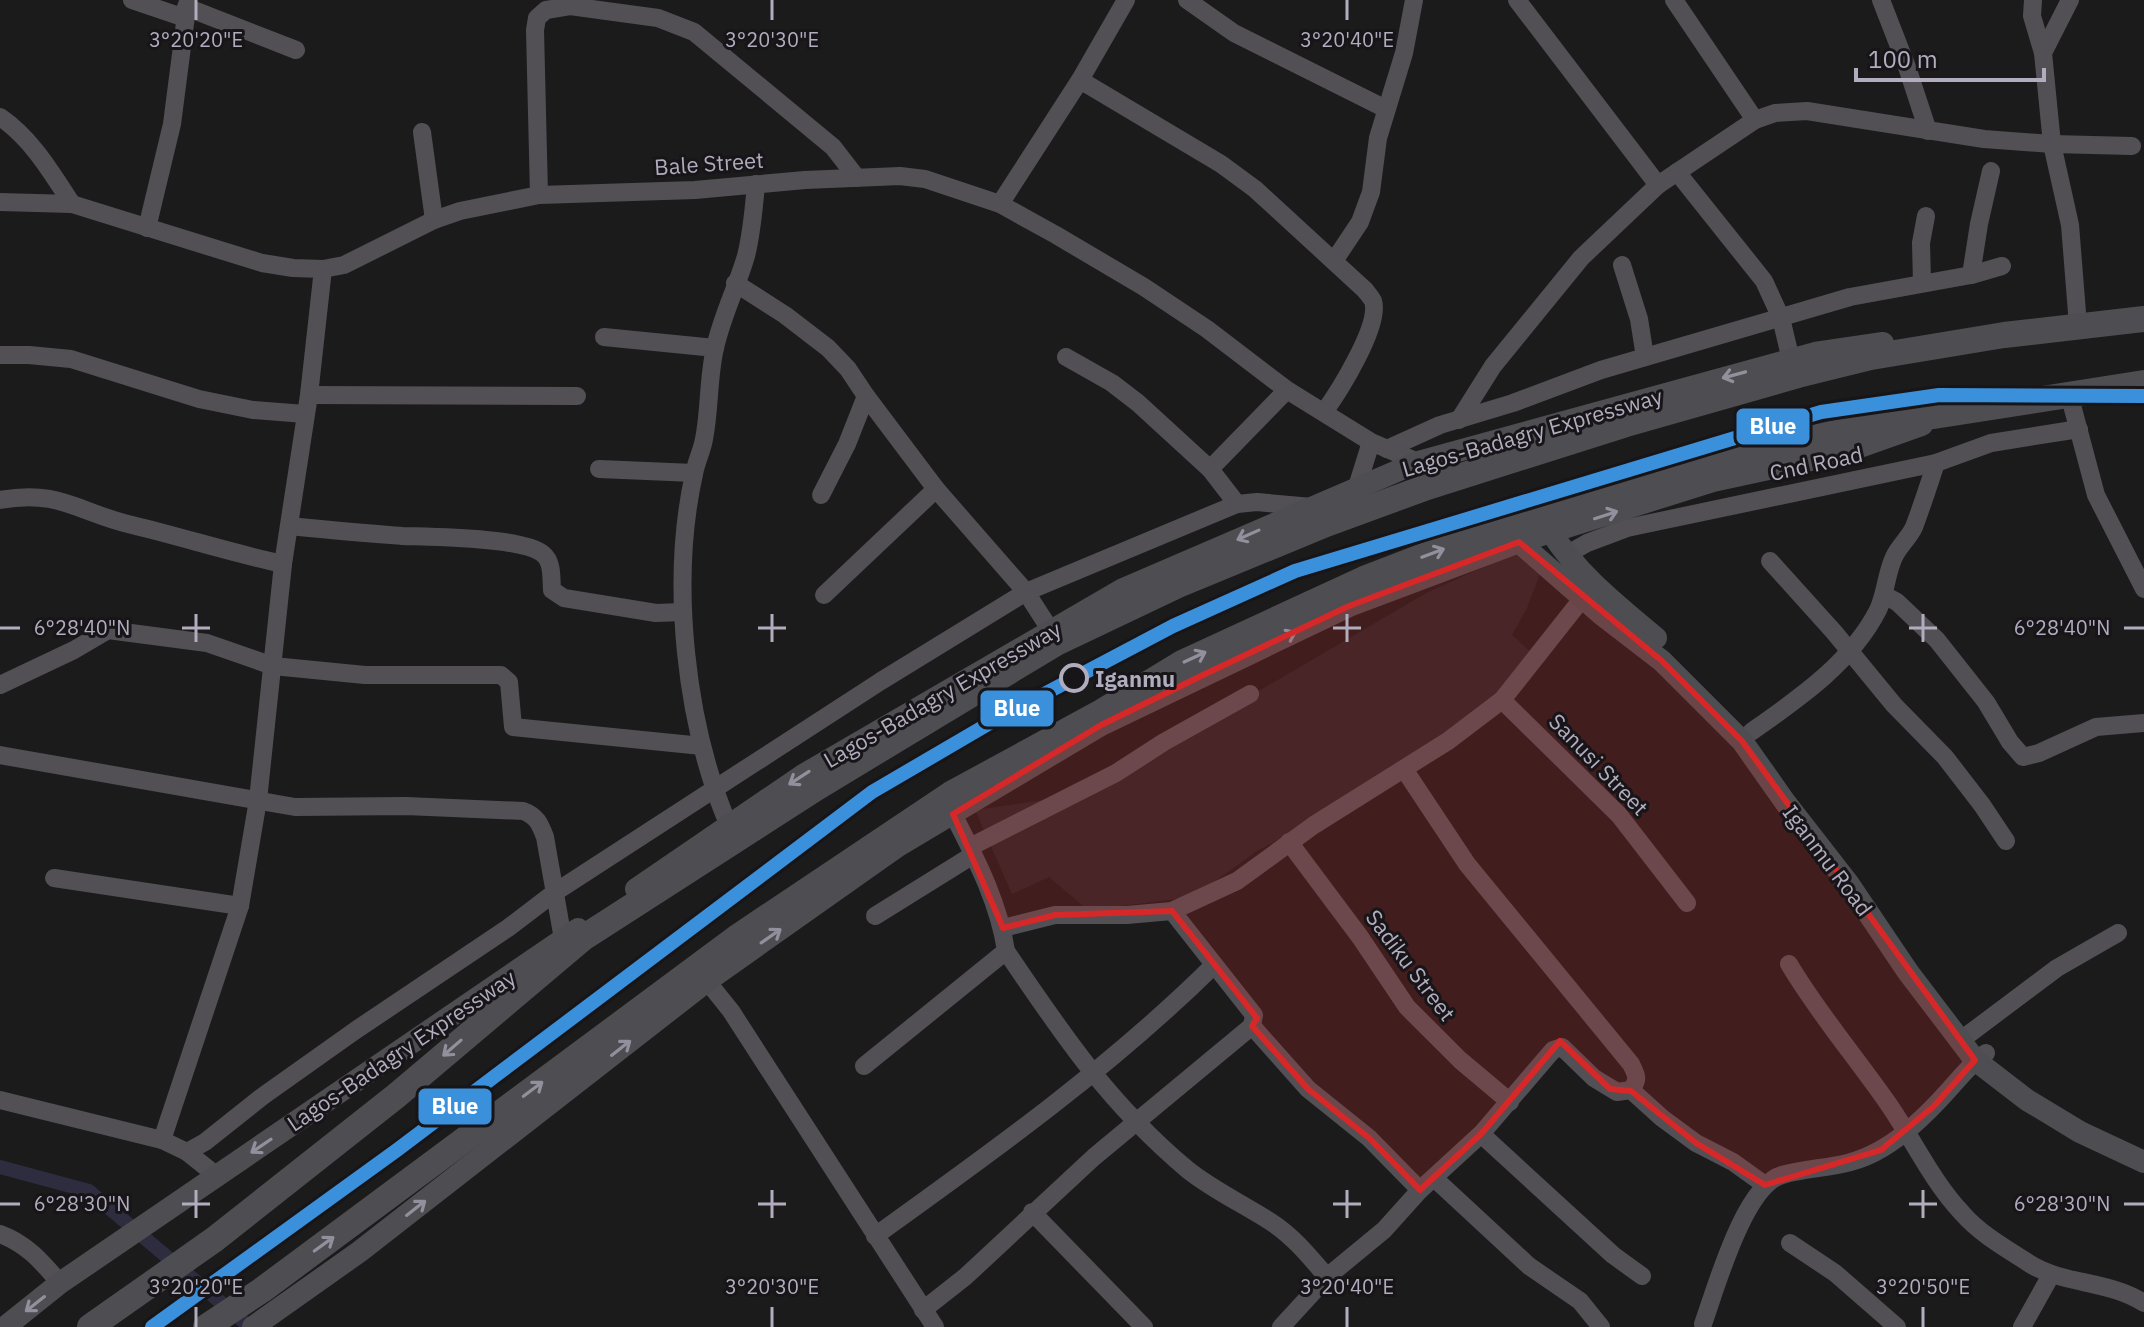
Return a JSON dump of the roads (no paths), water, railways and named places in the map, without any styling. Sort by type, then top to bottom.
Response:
[{"type":"highway","name":"Lagos-Badagry Expressway","points":[[90,1327],[215,1239],[396,1096],[583,938],[803,796],[1056,643],[1178,585],[1313,530],[1504,461],[1798,375],[1871,357],[2004,335],[2144,319]]},
{"type":"highway","points":[[206,1327],[262,1290],[739,936],[951,794],[1098,714],[1182,663],[1364,579],[1533,514],[1817,437],[2144,383]]},
{"type":"main road","name":"Lagos-Badagry Expressway","points":[[5,1327],[60,1283],[803,775],[1123,589],[1418,462],[1815,353],[1943,335],[2004,335]]},
{"type":"main road","points":[[253,1327],[359,1252],[707,981],[898,846],[1101,725],[1349,606],[1519,542],[1713,481],[1843,453],[1918,427],[1940,415]]},
{"type":"main road","name":"Iganmu Road","points":[[1551,532],[1588,591],[1742,741],[1848,883],[1908,972],[1981,1057],[2027,1100],[2080,1132],[2144,1162]]},
{"type":"main road","name":"Iganmu Road","points":[[1519,542],[1671,651],[1730,707],[1859,875],[1969,1034],[1981,1057],[2086,1121],[2144,1148]]},
{"type":"street","points":[[132,0],[186,8],[296,50]]},
{"type":"street","points":[[1000,204],[1080,80],[1126,0]]},
{"type":"street","points":[[1187,0],[1234,33],[1386,109]]},
{"type":"street","points":[[1334,261],[1354,232],[1371,192],[1378,138],[1404,53],[1414,0]]},
{"type":"street","points":[[1517,0],[1658,185]]},
{"type":"street","points":[[1674,0],[1755,120]]},
{"type":"street","points":[[1881,0],[1928,131]]},
{"type":"street","points":[[2033,0],[2032,16],[2043,53],[2052,144],[2070,225],[2078,325]]},
{"type":"street","points":[[2043,53],[2070,0]]},
{"type":"street","points":[[539,195],[535,30],[537,18],[546,10],[570,3],[658,18],[694,32],[833,147],[857,178]]},
{"type":"street","points":[[147,228],[172,124],[186,8]]},
{"type":"street","points":[[1080,80],[1221,164],[1255,189],[1365,290],[1373,302],[1373,312],[1360,352],[1341,389],[1324,412]]},
{"type":"street","points":[[1459,420],[1493,366],[1569,271],[1658,185],[1755,120],[1775,113],[1807,111],[1928,131],[2052,144],[2132,146]]},
{"type":"street","points":[[0,117],[16,128],[41,156],[72,204]]},
{"type":"street","points":[[422,132],[434,220]]},
{"type":"street","points":[[1971,275],[1991,171]]},
{"type":"street","points":[[1677,172],[1764,281],[1781,318],[1791,360]]},
{"type":"street","name":"Bale Street","points":[[0,202],[72,204],[262,263],[323,269],[344,265],[434,220],[460,211],[539,195],[695,190],[900,176],[925,179],[1000,204],[1144,287],[1207,329],[1287,390],[1379,446],[1418,462]]},
{"type":"street","points":[[729,826],[713,789],[702,746],[686,655],[683,612],[687,523],[694,473],[704,440],[715,348],[745,259],[753,226],[756,184]]},
{"type":"street","points":[[1922,283],[1921,243],[1926,216]]},
{"type":"street","points":[[1622,265],[1639,319],[1645,357]]},
{"type":"street","points":[[1357,487],[1379,446],[1645,357],[1873,291],[1971,275],[2002,266]]},
{"type":"street","points":[[162,1140],[240,906],[258,800],[283,564],[309,395],[323,269]]},
{"type":"street","points":[[735,283],[785,315],[828,348],[848,369],[936,489],[1026,592],[1051,631]]},
{"type":"street","points":[[604,337],[715,348]]},
{"type":"street","points":[[0,355],[71,359],[199,399],[253,410],[305,414]]},
{"type":"street","points":[[1066,357],[1112,383],[1138,403],[1210,469],[1237,504]]},
{"type":"street","points":[[1210,469],[1287,390]]},
{"type":"street","points":[[2069,394],[2096,495],[2144,589]]},
{"type":"street","points":[[309,395],[577,396]]},
{"type":"street","points":[[821,495],[866,396]]},
{"type":"street","name":"Cnd Road","points":[[1566,555],[1587,543],[1627,528],[1936,463],[1991,443],[2079,429]]},
{"type":"street","points":[[1751,732],[1799,699],[1848,651],[1869,624],[1884,595],[1888,570],[1896,552],[1912,530],[1936,463]]},
{"type":"street","points":[[599,469],[694,473]]},
{"type":"street","points":[[824,595],[936,489]]},
{"type":"street","points":[[0,500],[23,495],[54,498],[132,525],[283,564]]},
{"type":"street","points":[[187,1152],[554,893],[1026,592],[1237,504],[1257,502],[1312,507]]},
{"type":"street","points":[[290,526],[401,536],[466,538],[523,546],[543,554],[548,560],[552,590],[564,598],[656,613],[683,612]]},
{"type":"street","points":[[1770,561],[1894,705],[1945,757],[2006,841]]},
{"type":"street","points":[[1003,928],[1055,915],[1127,915],[1172,911],[1237,881],[1289,842],[1448,741],[1502,700],[1588,591]]},
{"type":"street","points":[[1884,595],[1897,602],[1937,640],[1986,702],[2010,742],[2023,757],[2096,727],[2144,723]]},
{"type":"street","points":[[0,685],[108,630],[207,643],[273,666],[365,675],[501,675],[509,682],[513,727],[702,746]]},
{"type":"street","points":[[875,916],[971,851],[1116,773],[1250,694]]},
{"type":"street","name":"Sanusi Street","points":[[1502,700],[1619,815],[1687,903]]},
{"type":"street","points":[[0,755],[295,807],[406,806],[523,811],[539,822],[545,837],[563,939]]},
{"type":"street","points":[[1404,769],[1467,864],[1631,1064],[1638,1077],[1631,1090]]},
{"type":"street","points":[[953,814],[1003,928],[1006,951],[1090,1072],[1137,1124],[1190,1171],[1273,1223],[1301,1247],[1327,1277]]},
{"type":"street","name":"Sadiku Street","points":[[1289,842],[1360,937],[1407,1007],[1460,1060],[1510,1102]]},
{"type":"street","points":[[54,878],[240,906]]},
{"type":"street","points":[[923,1310],[965,1277],[1094,1157],[1252,1026],[1254,1015],[1172,911]]},
{"type":"street","points":[[1969,1034],[2057,968],[2118,933]]},
{"type":"street","points":[[864,1066],[1006,951]]},
{"type":"street","points":[[1789,964],[1822,1016],[1887,1102],[1930,1173],[1963,1215],[1994,1240],[2051,1275],[2088,1281],[2143,1301]]},
{"type":"street","points":[[875,1236],[978,1162],[1162,1017],[1214,965]]},
{"type":"street","points":[[707,981],[731,1011],[935,1327]]},
{"type":"street","points":[[1252,1026],[1308,1089],[1529,1266],[1580,1301],[1601,1327]]},
{"type":"street","points":[[1281,1327],[1327,1277],[1384,1230],[1427,1184],[1481,1134],[1549,1054],[1562,1047],[1610,1089],[1617,1092],[1631,1090]]},
{"type":"street","points":[[1703,1324],[1729,1249],[1765,1185],[1780,1176],[1835,1168],[1881,1150],[1907,1132],[1981,1057]]},
{"type":"street","points":[[1631,1090],[1696,1143],[1733,1162],[1765,1185]]},
{"type":"street","points":[[0,1100],[162,1140],[187,1152],[217,1176]]},
{"type":"street","points":[[1481,1134],[1613,1255],[1642,1276]]},
{"type":"street","points":[[1032,1212],[1078,1263],[1144,1327]]},
{"type":"street","points":[[0,1234],[14,1239],[36,1255],[60,1283]]},
{"type":"street","points":[[1790,1243],[1835,1273],[1897,1327]]},
{"type":"street","points":[[2022,1327],[2051,1275]]},
{"type":"waterway","points":[[0,1167],[89,1191],[250,1327]]},
{"type":"place","name":"Iganmu","points":[[1074,678]]}]
